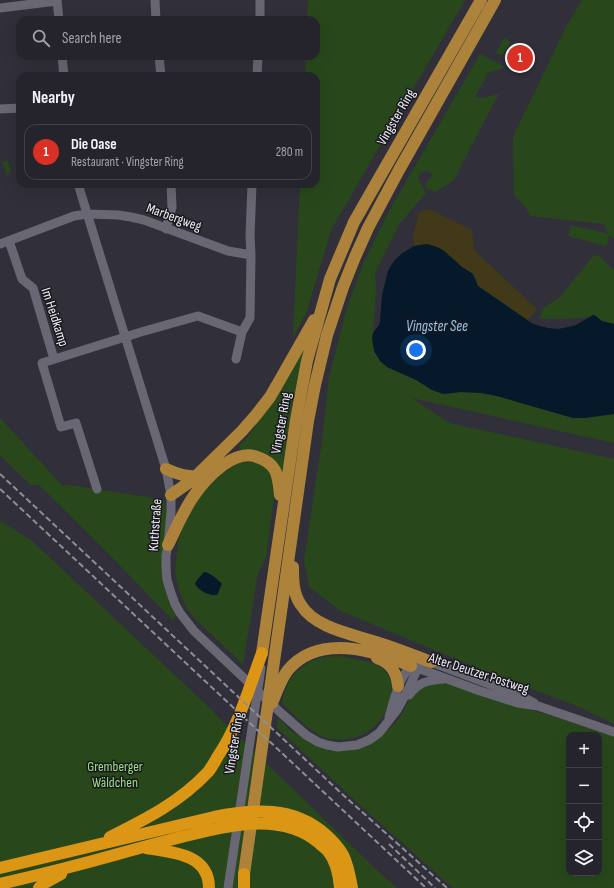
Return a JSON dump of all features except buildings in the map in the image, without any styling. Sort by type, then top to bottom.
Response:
[{"type":"highway","points":[[87,847],[157,813],[177,800],[208,771],[225,746],[239,715],[262,653]]},
{"type":"highway","points":[[0,884],[141,848],[214,823],[230,814],[280,812],[307,821],[318,828],[331,840],[343,855],[348,868],[352,888]]},
{"type":"highway","points":[[0,868],[87,847],[214,823],[262,823],[292,828],[304,832],[316,840],[328,851],[336,864],[340,888]]},
{"type":"highway","points":[[141,848],[174,852],[199,863],[207,874],[209,888]]},
{"type":"highway","points":[[39,888],[50,880],[80,864]]},
{"type":"highway","points":[[243,888],[244,874]]},
{"type":"main road","name":"Vingster Ring","points":[[262,653],[296,420],[306,369],[330,279],[354,222],[481,0]]},
{"type":"main road","name":"Vingster Ring","points":[[244,874],[308,421],[327,335],[343,287],[368,228],[408,152],[495,0]]},
{"type":"main road","points":[[171,495],[191,481],[242,431],[256,415],[270,397],[324,301]]},
{"type":"main road","points":[[168,545],[185,509],[197,490],[216,470],[231,459],[243,455],[253,455],[265,459],[273,466],[278,476],[282,514]]},
{"type":"main road","points":[[166,469],[180,475],[196,476]]},
{"type":"main road","points":[[171,495],[180,497],[197,490]]},
{"type":"main road","points":[[292,532],[293,578],[295,594],[301,606],[308,614],[319,622],[337,630],[431,662]]},
{"type":"main road","points":[[266,717],[281,681],[288,670],[298,661],[311,653],[324,649],[349,649],[372,652],[415,666]]},
{"type":"main road","points":[[349,649],[383,660],[392,668],[396,675],[398,686]]},
{"type":"main road","points":[[405,652],[415,666]]},
{"type":"street","points":[[0,8],[57,0],[59,16]]},
{"type":"street","points":[[155,0],[156,16]]},
{"type":"street","points":[[260,0],[260,16]]},
{"type":"street","points":[[62,60],[64,72]]},
{"type":"street","points":[[160,60],[161,72]]},
{"type":"street","points":[[257,72],[258,60]]},
{"type":"street","points":[[0,109],[16,108]]},
{"type":"street","name":"Kuthstraße","points":[[79,188],[166,469],[171,495],[171,512],[166,556],[167,580],[175,604],[187,622],[194,631],[306,735],[327,745],[338,747],[357,745],[369,740],[379,733],[397,710],[408,690],[416,672],[415,666]]},
{"type":"street","points":[[166,229],[172,207],[171,188]]},
{"type":"street","points":[[236,359],[242,332],[250,318],[252,188]]},
{"type":"street","name":"Marbergweg","points":[[0,244],[74,216],[87,214],[118,215],[144,220],[228,251],[251,255]]},
{"type":"street","name":"Im Heidkamp","points":[[9,241],[22,279],[33,288],[54,359]]},
{"type":"street","name":"Im Heidkamp","points":[[97,489],[76,423],[61,427],[42,363],[198,316],[242,332]]},
{"type":"street","name":"Vingster Ring","points":[[228,888],[262,653]]},
{"type":"street","points":[[387,724],[398,686],[404,676],[419,662],[431,662]]},
{"type":"street","name":"Alter Deutzer Postweg","points":[[431,662],[521,696],[538,706]]},
{"type":"street","name":"Alter Deutzer Postweg","points":[[415,666],[480,691],[518,703],[538,706],[614,732]]},
{"type":"street","points":[[397,710],[419,684],[446,678]]},
{"type":"green space","points":[[308,0],[465,0],[331,230],[307,311],[293,338],[300,188],[320,188],[320,72],[305,72],[306,60],[320,60],[320,16],[307,16]]},
{"type":"green space","points":[[582,0],[614,0],[614,238],[609,235],[607,246],[568,236],[571,225],[609,234],[604,224],[530,216],[526,208],[514,195],[513,137],[566,27]]},
{"type":"green space","points":[[504,38],[511,42],[502,56],[496,53]]},
{"type":"green space","points":[[480,54],[505,67],[488,73],[475,97],[483,98],[499,94],[454,180],[435,192],[426,188],[426,182],[432,175],[428,171],[421,172],[418,178],[426,193],[400,223],[375,273],[376,288],[372,339],[380,361],[387,367],[416,380],[432,390],[448,394],[461,392],[481,393],[497,396],[573,418],[614,414],[614,443],[412,398],[449,423],[614,459],[614,724],[582,708],[480,669],[341,611],[309,587],[304,561],[322,441],[329,377],[347,308],[363,264],[388,213]]},
{"type":"green space","points":[[8,161],[11,171],[7,175],[2,162]]},
{"type":"green space","points":[[594,255],[599,256],[614,270],[614,324],[602,321],[593,315],[590,317],[565,319],[540,319],[542,309],[560,297]]},
{"type":"green space","points":[[305,345],[292,406],[283,471],[279,471],[242,451],[239,445],[247,438],[286,380]]},
{"type":"green space","points":[[0,418],[62,485],[165,500],[167,518],[162,566],[165,591],[176,615],[173,620],[39,485],[31,485],[0,455]]},
{"type":"green space","points":[[253,458],[269,469],[275,490],[266,557],[258,573],[243,664],[196,620],[187,608],[179,591],[175,571],[179,536],[186,520],[202,492],[235,462]]},
{"type":"green space","name":"Gremberger Wäldchen","points":[[0,521],[31,540],[214,712],[397,888],[0,888]]},
{"type":"green space","points":[[339,656],[366,661],[380,667],[389,677],[391,690],[386,710],[379,722],[360,736],[339,740],[326,738],[316,733],[305,725],[282,703],[285,691],[293,675],[311,661]]},
{"type":"green space","points":[[432,682],[447,683],[487,698],[549,715],[602,732],[566,732],[566,876],[602,876],[602,732],[614,736],[614,888],[453,888],[277,728],[278,718],[291,731],[317,746],[331,751],[358,749],[381,736],[399,719],[410,698],[418,688]]},
{"type":"sand","points":[[429,209],[472,230],[474,250],[537,309],[527,320],[478,286],[475,277],[454,260],[427,244],[414,246],[413,236],[419,213]]},
{"type":"water","name":"Vingster See","points":[[427,244],[443,250],[462,267],[473,274],[478,286],[533,324],[558,329],[576,325],[593,315],[602,321],[614,324],[614,414],[573,418],[497,396],[481,393],[461,392],[443,394],[387,367],[380,361],[374,351],[372,338],[373,333],[380,321],[382,295],[388,271],[394,261],[401,254],[414,246]]},
{"type":"water","points":[[204,572],[216,578],[222,584],[217,595],[211,595],[204,592],[195,584]]},
{"type":"railway","points":[[0,474],[341,793],[447,888]]},
{"type":"railway","points":[[0,489],[426,888]]},
{"type":"railway","points":[[389,844],[435,888]]},
{"type":"place","name":"Die Oase","points":[[520,58]]}]
